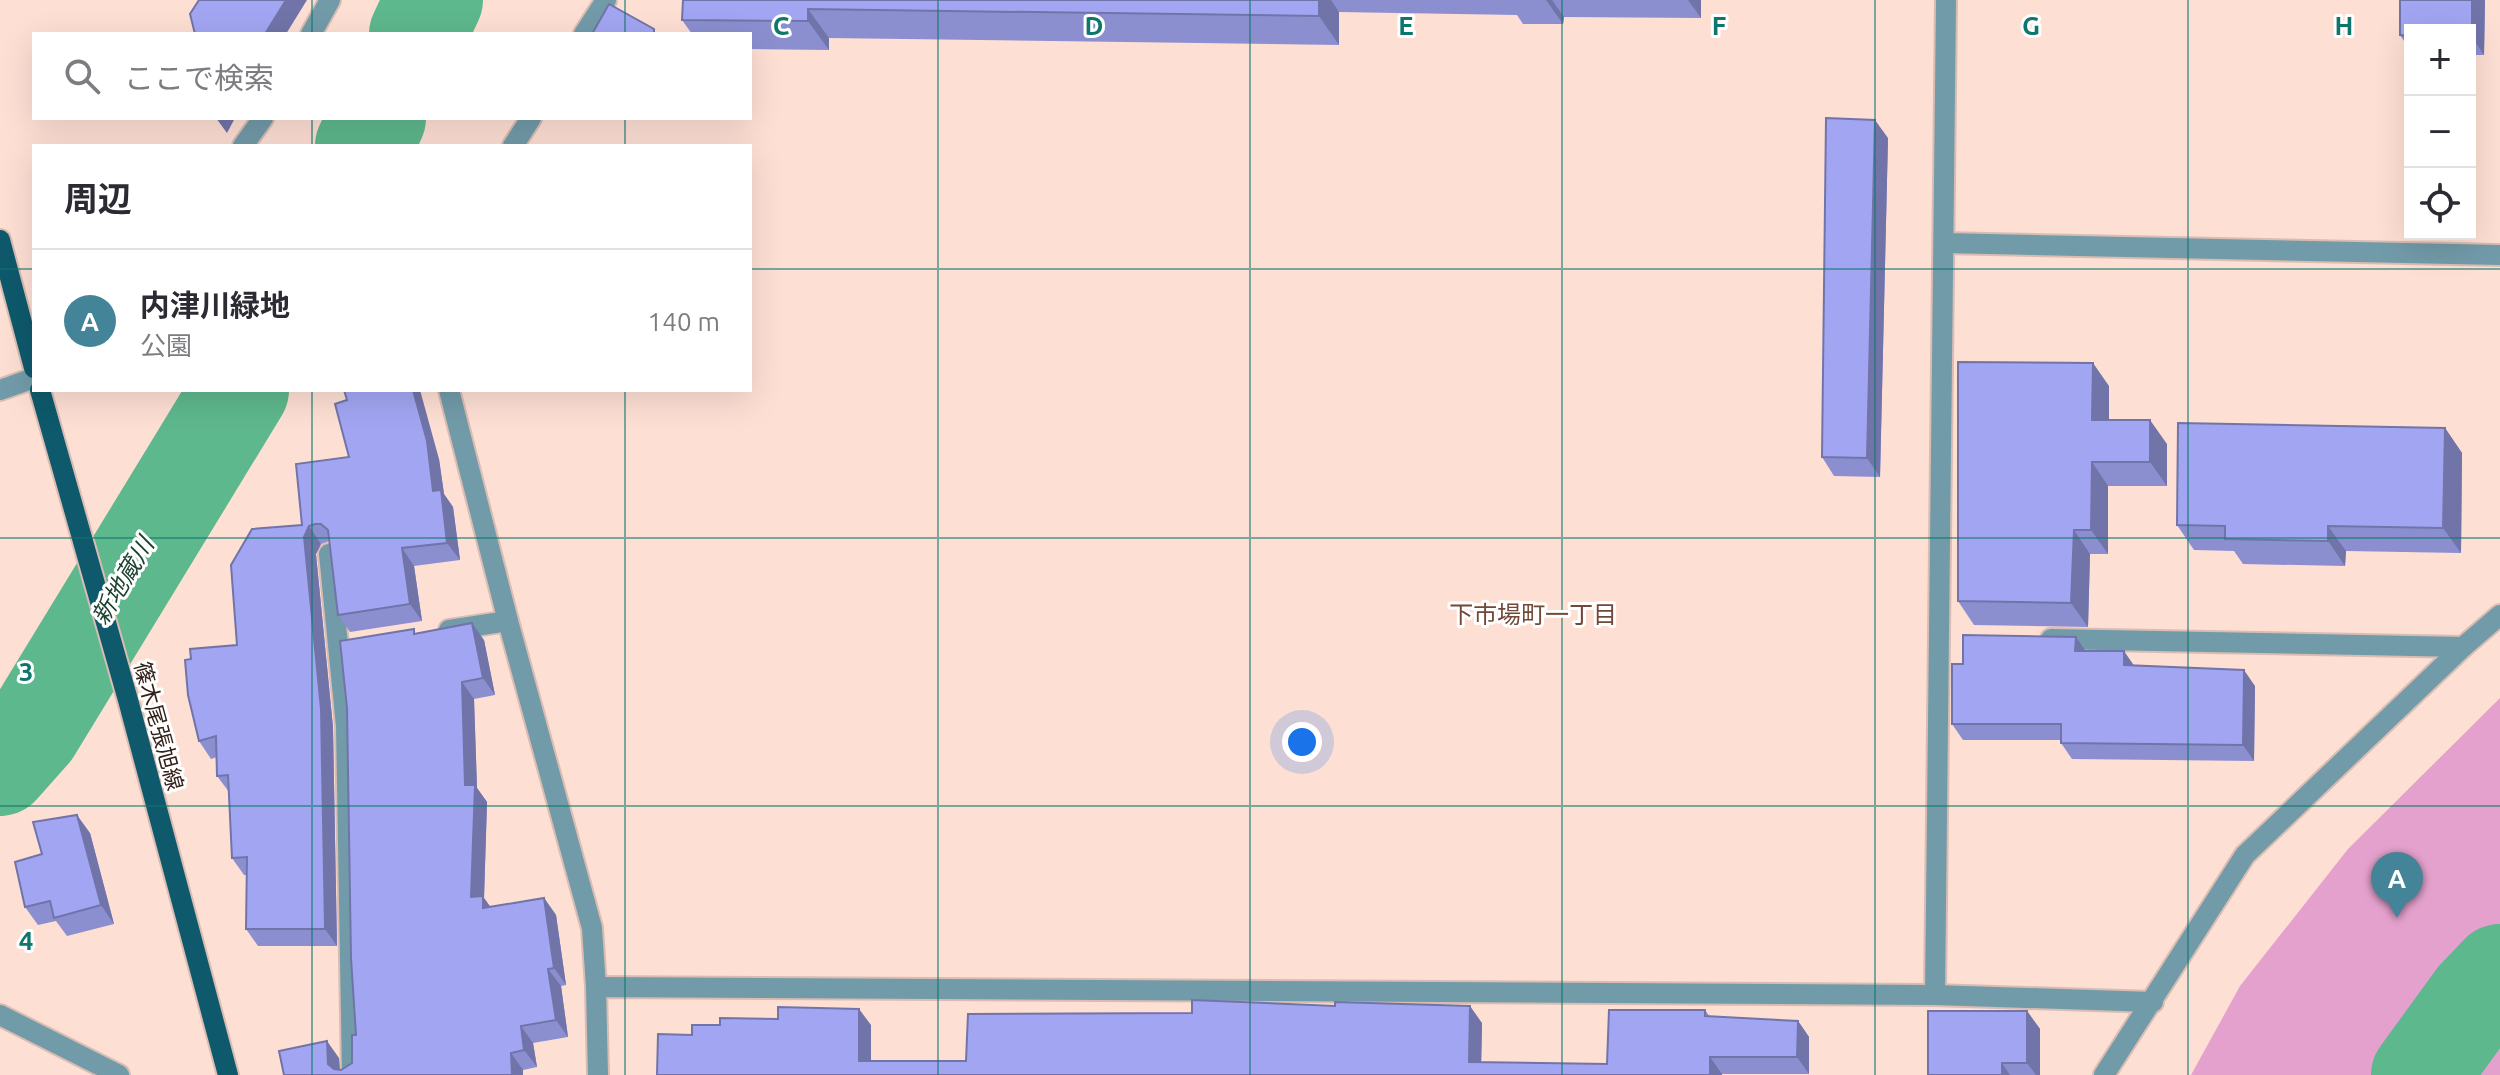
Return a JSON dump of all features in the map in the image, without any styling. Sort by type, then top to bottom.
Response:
[{"type":"main road","points":[[0,240],[32,360]]},
{"type":"main road","name":"篠木尾張旭線","points":[[40,392],[128,700],[228,1075]]},
{"type":"street","points":[[312,32],[330,0]]},
{"type":"street","points":[[585,32],[606,0]]},
{"type":"street","points":[[1935,995],[1947,637],[1946,0]]},
{"type":"street","points":[[244,144],[262,120]]},
{"type":"street","points":[[514,144],[530,120]]},
{"type":"street","points":[[1944,243],[2500,255]]},
{"type":"street","points":[[0,390],[32,379]]},
{"type":"street","points":[[450,392],[592,928],[598,1075]]},
{"type":"street","points":[[329,554],[346,646],[352,1075]]},
{"type":"street","points":[[2104,1075],[2245,855],[2500,615]]},
{"type":"street","points":[[431,633],[508,621]]},
{"type":"street","points":[[2034,639],[2463,647]]},
{"type":"street","points":[[596,987],[1935,995],[2153,1002]]},
{"type":"street","points":[[0,1015],[119,1075]]},
{"type":"shaded area","points":[[2500,698],[2500,1075],[2191,1075],[2240,986],[2348,849]]},
{"type":"building","points":[[199,0],[286,0],[266,32],[194,32],[190,14]]},
{"type":"building","points":[[683,0],[1319,0],[1319,16],[808,9],[808,21],[682,20]]},
{"type":"building","points":[[2400,0],[2472,0],[2472,24],[2404,24],[2404,35],[2400,35]]},
{"type":"building","points":[[609,4],[654,29],[654,32],[593,32]]},
{"type":"building","points":[[1826,118],[1875,120],[1867,458],[1822,457]]},
{"type":"building","points":[[1958,362],[2093,363],[2092,420],[2150,420],[2150,462],[2092,462],[2091,530],[2074,530],[2071,603],[1958,601]]},
{"type":"building","points":[[345,392],[414,392],[427,441],[433,491],[441,490],[447,543],[402,548],[410,604],[338,615],[328,530],[321,524],[309,526],[304,537],[321,709],[325,929],[246,929],[247,857],[232,858],[228,775],[217,776],[216,736],[199,741],[188,695],[185,660],[191,659],[190,649],[237,645],[231,565],[252,529],[302,525],[296,464],[349,457],[335,404],[347,400]]},
{"type":"building","points":[[2178,423],[2445,428],[2443,528],[2328,526],[2328,541],[2225,539],[2225,526],[2177,525]]},
{"type":"building","points":[[472,623],[483,678],[462,682],[465,785],[475,785],[471,897],[483,896],[483,908],[544,898],[554,968],[548,969],[556,1020],[521,1026],[524,1050],[511,1053],[512,1075],[284,1075],[279,1051],[327,1041],[328,1064],[341,1070],[352,1063],[352,1035],[356,1035],[351,958],[347,708],[340,641],[414,629],[414,634]]},
{"type":"building","points":[[1963,635],[2076,637],[2075,651],[2124,651],[2124,665],[2244,670],[2243,745],[2061,743],[2061,724],[1952,724],[1952,664],[1963,664]]},
{"type":"building","points":[[77,815],[101,905],[54,918],[50,901],[25,907],[15,862],[42,854],[33,822]]},
{"type":"building","points":[[1192,1000],[1335,1006],[1335,1002],[1470,1006],[1469,1062],[1607,1064],[1609,1010],[1705,1010],[1705,1016],[1798,1021],[1797,1057],[1710,1057],[1710,1075],[657,1075],[658,1034],[692,1035],[692,1025],[720,1025],[720,1018],[778,1019],[778,1007],[859,1009],[859,1061],[966,1061],[968,1014],[1192,1013]]},
{"type":"building","points":[[1928,1011],[2027,1011],[2027,1063],[2002,1063],[2002,1075],[1928,1075]]},
{"type":"waterway","name":"新地蔵川","points":[[419,32],[434,0]]},
{"type":"waterway","name":"新地蔵川","points":[[365,144],[376,120]]},
{"type":"waterway","name":"新地蔵川","points":[[0,767],[32,731],[239,392]]},
{"type":"waterway","points":[[2420,1075],[2476,998],[2500,973]]},
{"type":"place","name":"内津川緑地","points":[[2397,918]]},
{"type":"district","name":"下市場町一丁目","points":[[1533,615]]}]
